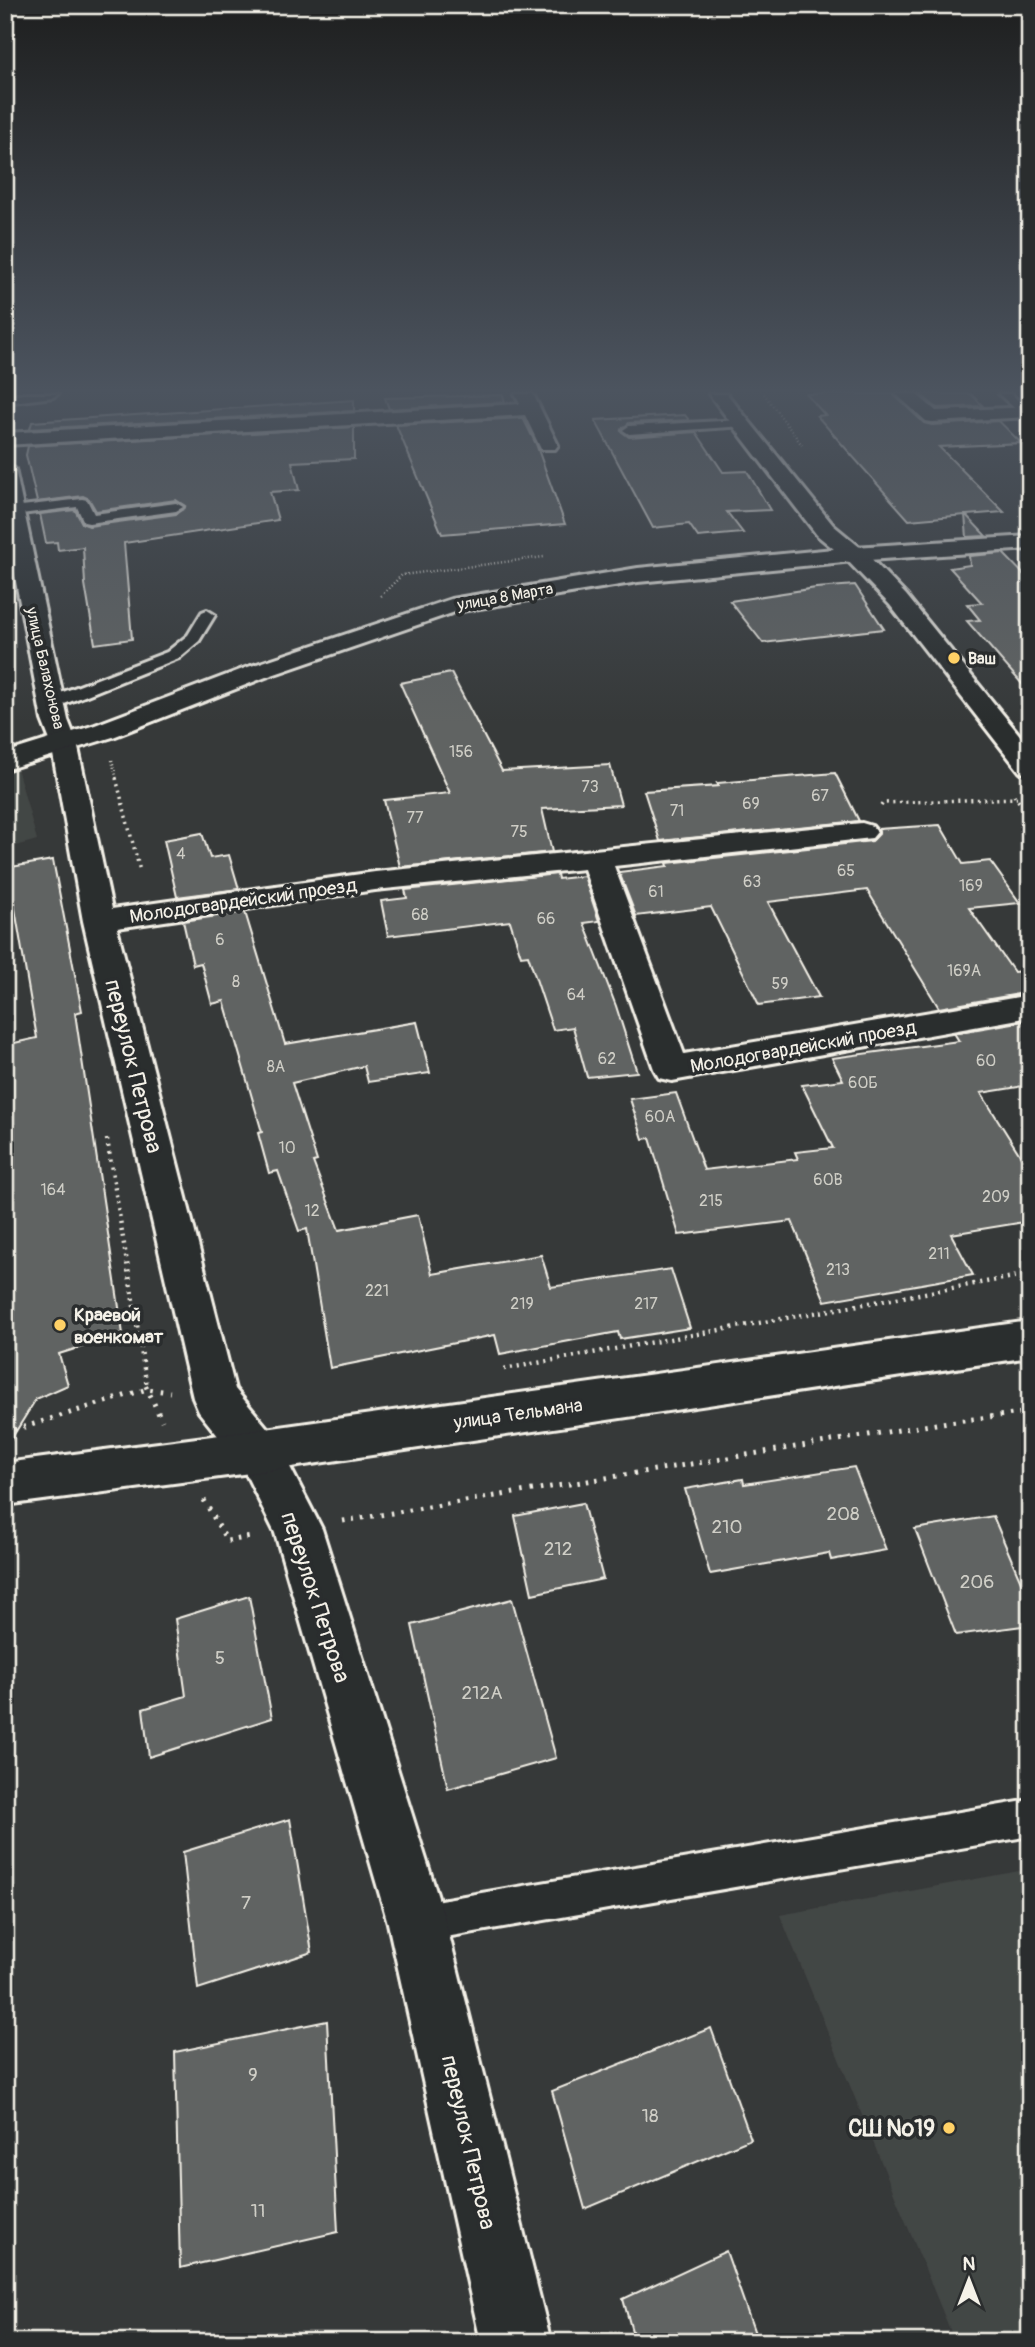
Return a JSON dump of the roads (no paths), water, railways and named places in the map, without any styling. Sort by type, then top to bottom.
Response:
[{"type":"street","name":"улица Балахонова","points":[[12,504],[51,702],[64,743]]},
{"type":"street","points":[[804,504],[825,530],[854,554],[898,600],[1030,766]]},
{"type":"street","name":"улица 8 Марта","points":[[5,762],[104,731],[257,672],[451,606],[638,575],[854,554],[1030,542]]},
{"type":"street","points":[[1002,730],[1030,728]]},
{"type":"street","name":"переулок Петрова","points":[[64,743],[99,920],[215,1398],[258,1451],[298,1529],[417,1923],[516,2342]]},
{"type":"street","name":"Молодогвардейский проезд","points":[[99,920],[375,881],[862,832]]},
{"type":"street","name":"Молодогвардейский проезд","points":[[596,859],[672,1069],[1030,1006]]},
{"type":"street","name":"улица Тельмана","points":[[5,1484],[258,1451],[1030,1339]]},
{"type":"lane","points":[[13,511],[77,504]]},
{"type":"lane","points":[[82,504],[89,519],[176,507]]},
{"type":"lane","points":[[51,702],[173,654],[194,638],[207,615]]},
{"type":"lane","points":[[417,1923],[1030,1818]]},
{"type":"place","name":"Ваш","points":[[954,658]]},
{"type":"place","name":"Краевой военкомат","points":[[60,1325]]},
{"type":"place","name":"СШ №19","points":[[949,2128]]}]
